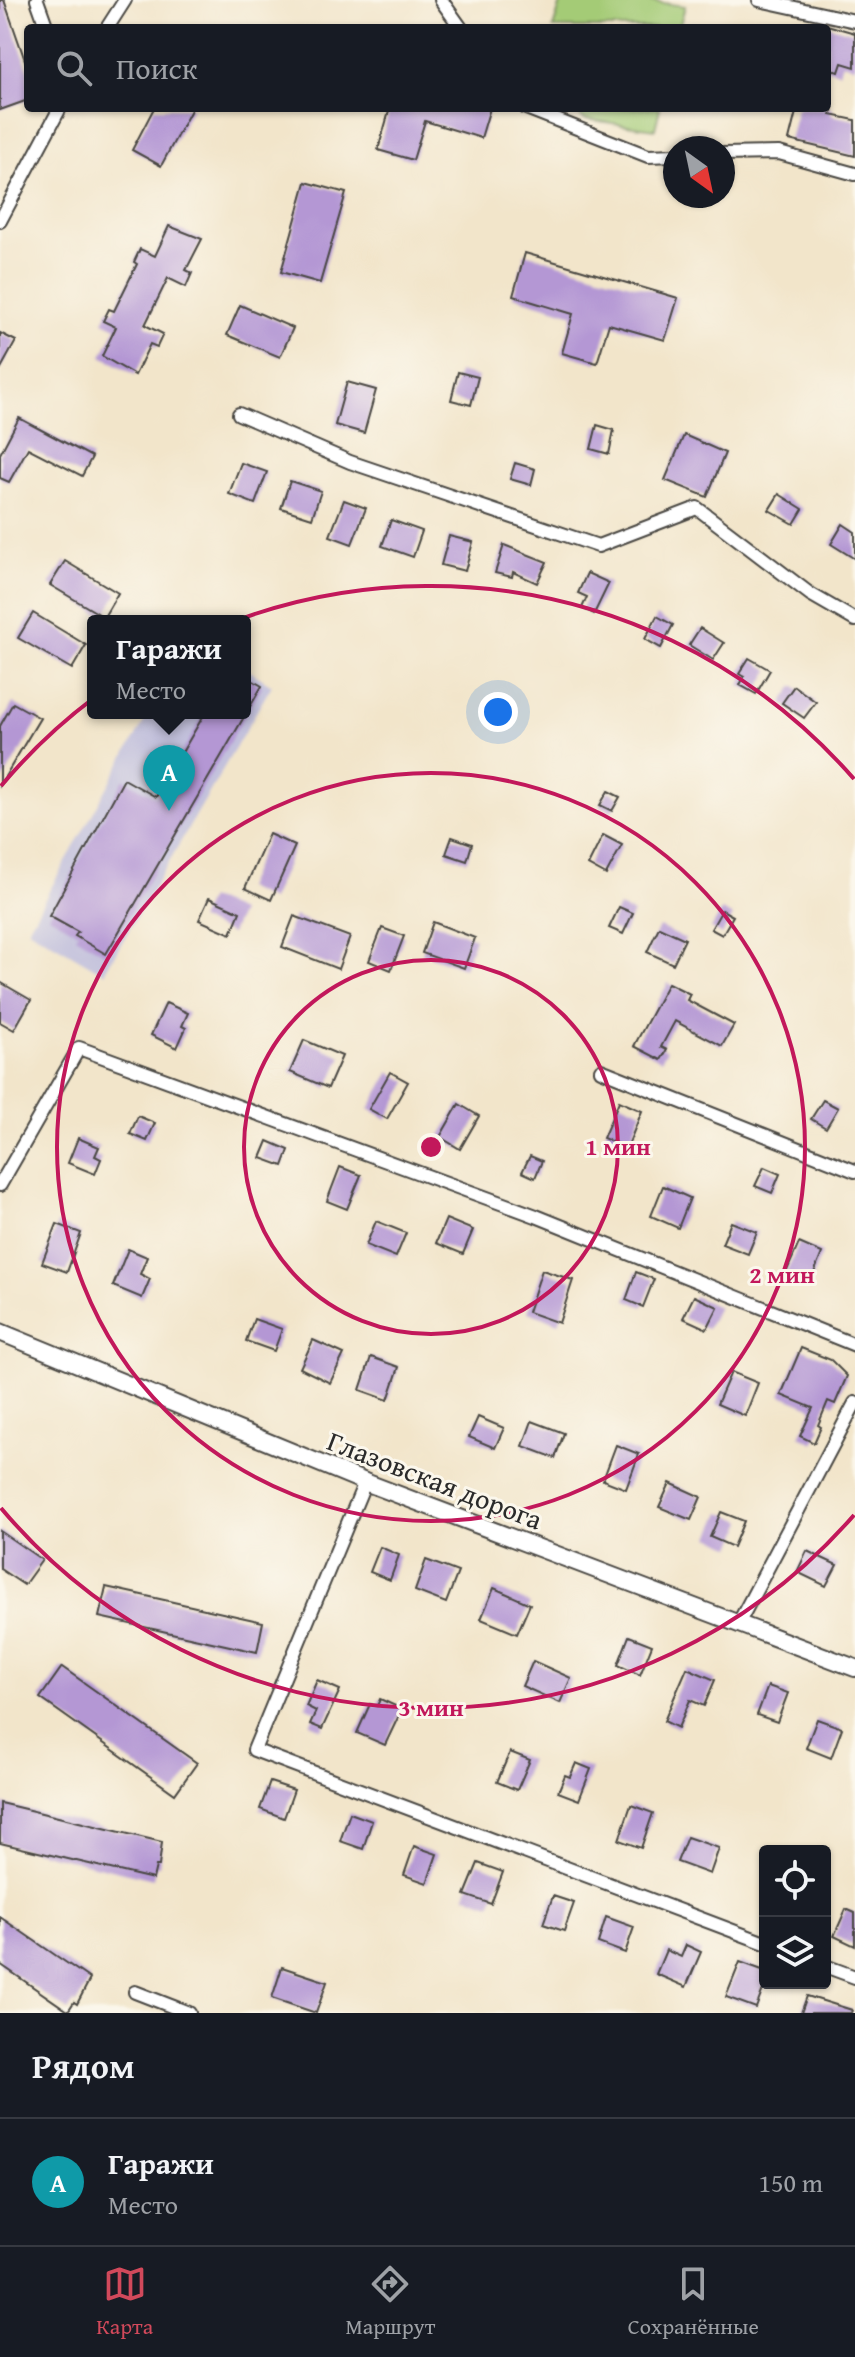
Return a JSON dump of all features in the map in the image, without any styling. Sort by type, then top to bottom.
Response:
[{"type":"street","points":[[37,0],[46,24]]},
{"type":"street","points":[[110,24],[125,0]]},
{"type":"street","points":[[441,0],[458,24]]},
{"type":"street","points":[[759,0],[855,21]]},
{"type":"street","points":[[0,221],[58,112]]},
{"type":"street","points":[[536,112],[648,156],[663,155]]},
{"type":"street","points":[[735,154],[779,153],[855,174]]},
{"type":"street","points":[[239,414],[350,462],[598,546],[697,508],[810,594],[855,620]]},
{"type":"street","points":[[0,1185],[79,1048],[536,1216],[855,1345]]},
{"type":"street","points":[[601,1070],[855,1171]]},
{"type":"street","name":"Глазовская дорога","points":[[0,1332],[365,1482],[855,1668]]},
{"type":"street","points":[[738,1624],[855,1403]]},
{"type":"street","points":[[365,1482],[254,1750],[759,1941]]},
{"type":"street","points":[[831,1968],[855,1977]]},
{"type":"street","points":[[135,1992],[189,2013]]},
{"type":"shaded area","points":[[251,672],[272,685],[104,973],[28,929],[146,719],[251,719]]},
{"type":"green space","points":[[562,0],[640,0],[685,6],[680,24],[554,24]]},
{"type":"green space","points":[[576,112],[659,112],[655,129],[584,119]]},
{"type":"building","points":[[0,0],[4,0],[24,58],[24,101],[0,110]]},
{"type":"building","points":[[831,26],[855,33],[855,67],[842,63],[839,72],[831,70]]},
{"type":"building","points":[[833,108],[831,115],[855,120],[855,156],[789,140],[796,112],[831,112]]},
{"type":"building","points":[[152,112],[190,112],[161,166],[132,150]]},
{"type":"building","points":[[389,112],[489,112],[481,138],[425,121],[413,160],[378,150]]},
{"type":"building","points":[[306,182],[346,193],[320,283],[281,272]]},
{"type":"building","points":[[169,226],[202,239],[186,270],[192,273],[186,287],[168,278],[145,325],[163,334],[157,347],[150,344],[135,375],[102,356],[116,327],[103,321],[109,309],[114,311],[137,264],[134,262],[140,249],[155,256]]},
{"type":"building","points":[[525,253],[678,298],[665,340],[609,324],[597,363],[562,353],[573,314],[513,296]]},
{"type":"building","points":[[240,305],[293,328],[280,357],[227,335]]},
{"type":"building","points":[[0,333],[16,341],[0,370]]},
{"type":"building","points":[[458,372],[478,377],[471,405],[451,400]]},
{"type":"building","points":[[347,382],[376,390],[364,433],[335,425]]},
{"type":"building","points":[[19,418],[92,457],[82,476],[28,448],[9,482],[0,478],[0,454]]},
{"type":"building","points":[[597,425],[614,430],[609,454],[591,449]]},
{"type":"building","points":[[684,435],[725,453],[707,497],[665,480]]},
{"type":"building","points":[[241,463],[267,472],[255,504],[229,494]]},
{"type":"building","points":[[515,463],[535,469],[531,485],[510,479]]},
{"type":"building","points":[[290,481],[321,491],[312,518],[281,508]]},
{"type":"building","points":[[779,494],[803,509],[794,524],[769,510]]},
{"type":"building","points":[[344,500],[366,508],[352,544],[330,536]]},
{"type":"building","points":[[391,520],[422,531],[413,557],[382,546]]},
{"type":"building","points":[[843,524],[855,532],[855,559],[831,544]]},
{"type":"building","points":[[449,536],[473,542],[465,571],[441,565]]},
{"type":"building","points":[[504,545],[547,562],[537,583],[513,572],[512,577],[495,573]]},
{"type":"building","points":[[65,561],[118,593],[105,615],[101,615],[50,585]]},
{"type":"building","points":[[587,573],[609,583],[594,614],[582,608],[587,597],[578,593]]},
{"type":"building","points":[[33,613],[86,645],[72,669],[18,638]]},
{"type":"building","points":[[657,616],[673,625],[661,648],[645,639]]},
{"type":"building","points":[[700,628],[724,643],[713,660],[689,645]]},
{"type":"building","points":[[749,658],[770,670],[756,694],[740,685],[744,677],[739,674]]},
{"type":"building","points":[[251,680],[262,686],[251,705]]},
{"type":"building","points":[[794,686],[816,702],[804,718],[782,703]]},
{"type":"building","points":[[13,703],[40,718],[0,785],[0,726]]},
{"type":"building","points":[[202,719],[243,719],[106,954],[75,936],[78,932],[49,916],[124,779],[156,797]]},
{"type":"building","points":[[608,791],[620,797],[612,811],[600,805]]},
{"type":"building","points":[[269,834],[295,846],[271,900],[245,888]]},
{"type":"building","points":[[603,835],[622,845],[606,875],[588,865]]},
{"type":"building","points":[[452,837],[472,844],[467,861],[446,854]]},
{"type":"building","points":[[209,898],[240,912],[231,934],[199,920]]},
{"type":"building","points":[[619,907],[633,913],[623,934],[609,928]]},
{"type":"building","points":[[722,910],[733,916],[722,935],[711,929]]},
{"type":"building","points":[[294,916],[350,937],[338,969],[282,947]]},
{"type":"building","points":[[433,922],[475,938],[464,968],[422,953]]},
{"type":"building","points":[[659,927],[685,939],[673,964],[647,952]]},
{"type":"building","points":[[382,928],[404,936],[391,970],[369,961]]},
{"type":"building","points":[[0,982],[31,1000],[14,1030],[0,1022]]},
{"type":"building","points":[[668,983],[690,994],[687,1000],[734,1025],[722,1046],[675,1021],[661,1047],[667,1050],[661,1060],[634,1046]]},
{"type":"building","points":[[166,1003],[188,1013],[182,1026],[186,1028],[177,1048],[151,1035]]},
{"type":"building","points":[[304,1040],[342,1056],[328,1088],[290,1072]]},
{"type":"building","points":[[390,1072],[408,1082],[387,1119],[369,1109]]},
{"type":"building","points":[[823,1100],[838,1108],[826,1128],[811,1119]]},
{"type":"building","points":[[619,1101],[642,1111],[627,1148],[603,1138]]},
{"type":"building","points":[[459,1104],[479,1116],[460,1149],[440,1137]]},
{"type":"building","points":[[138,1116],[155,1123],[147,1141],[130,1134]]},
{"type":"building","points":[[78,1138],[99,1147],[95,1156],[101,1159],[95,1174],[68,1163]]},
{"type":"building","points":[[268,1141],[289,1150],[283,1166],[261,1158]]},
{"type":"building","points":[[530,1156],[542,1161],[535,1178],[522,1172]]},
{"type":"building","points":[[340,1167],[361,1175],[347,1209],[327,1201]]},
{"type":"building","points":[[764,1167],[780,1174],[772,1193],[755,1186]]},
{"type":"building","points":[[663,1186],[690,1198],[678,1228],[651,1216]]},
{"type":"building","points":[[446,1219],[473,1230],[463,1254],[436,1243]]},
{"type":"building","points":[[376,1221],[406,1233],[396,1257],[366,1245]]},
{"type":"building","points":[[731,1222],[757,1232],[748,1254],[722,1244]]},
{"type":"building","points":[[57,1224],[81,1233],[67,1272],[42,1263]]},
{"type":"building","points":[[799,1243],[822,1253],[810,1283],[786,1273]]},
{"type":"building","points":[[128,1249],[147,1257],[140,1274],[150,1279],[142,1298],[113,1286]]},
{"type":"building","points":[[542,1270],[573,1280],[559,1323],[528,1312]]},
{"type":"building","points":[[636,1272],[654,1279],[643,1307],[626,1300]]},
{"type":"building","points":[[694,1296],[718,1307],[707,1329],[683,1318]]},
{"type":"building","points":[[254,1319],[282,1329],[274,1351],[246,1341]]},
{"type":"building","points":[[313,1340],[344,1354],[330,1383],[300,1368]]},
{"type":"building","points":[[801,1348],[831,1360],[847,1376],[835,1404],[828,1401],[814,1443],[800,1436],[813,1408],[781,1395]]},
{"type":"building","points":[[371,1357],[399,1367],[388,1400],[360,1390]]},
{"type":"building","points":[[731,1372],[758,1383],[745,1416],[717,1404]]},
{"type":"building","points":[[478,1417],[504,1428],[495,1448],[469,1437]]},
{"type":"building","points":[[532,1421],[564,1433],[555,1458],[523,1446]]},
{"type":"building","points":[[616,1445],[639,1454],[626,1489],[603,1480]]},
{"type":"building","points":[[670,1483],[701,1497],[691,1520],[659,1507]]},
{"type":"building","points":[[721,1512],[744,1521],[733,1547],[710,1537]]},
{"type":"building","points":[[0,1531],[42,1560],[24,1585],[0,1569]]},
{"type":"building","points":[[380,1547],[399,1555],[390,1580],[370,1572]]},
{"type":"building","points":[[807,1551],[837,1565],[826,1586],[797,1572]]},
{"type":"building","points":[[426,1560],[458,1572],[446,1603],[415,1591]]},
{"type":"building","points":[[106,1587],[263,1622],[257,1652],[99,1617]]},
{"type":"building","points":[[494,1588],[530,1604],[517,1634],[481,1619]]},
{"type":"building","points":[[629,1636],[652,1645],[640,1675],[618,1665]]},
{"type":"building","points":[[533,1661],[571,1678],[560,1703],[522,1686]]},
{"type":"building","points":[[62,1667],[197,1763],[175,1794],[40,1698]]},
{"type":"building","points":[[687,1668],[715,1680],[704,1706],[690,1700],[678,1728],[664,1721]]},
{"type":"building","points":[[317,1680],[340,1690],[322,1729],[310,1724],[316,1711],[306,1706]]},
{"type":"building","points":[[768,1686],[788,1693],[777,1722],[757,1715]]},
{"type":"building","points":[[380,1699],[402,1709],[385,1745],[357,1733],[370,1704],[377,1706]]},
{"type":"building","points":[[817,1719],[842,1728],[831,1758],[806,1748]]},
{"type":"building","points":[[510,1752],[530,1760],[517,1790],[497,1782]]},
{"type":"building","points":[[576,1763],[591,1769],[579,1800],[558,1792],[565,1775],[570,1777]]},
{"type":"building","points":[[270,1782],[294,1790],[284,1818],[260,1809]]},
{"type":"building","points":[[0,1803],[162,1842],[159,1866],[156,1866],[153,1879],[0,1843]]},
{"type":"building","points":[[631,1805],[653,1813],[641,1848],[619,1840]]},
{"type":"building","points":[[350,1813],[372,1821],[363,1849],[340,1841]]},
{"type":"building","points":[[687,1837],[719,1848],[710,1874],[677,1862]]},
{"type":"building","points":[[414,1846],[437,1854],[427,1883],[404,1875]]},
{"type":"building","points":[[478,1863],[503,1872],[491,1904],[465,1895]]},
{"type":"building","points":[[553,1896],[574,1903],[564,1931],[543,1924]]},
{"type":"building","points":[[846,1909],[855,1913],[855,1946],[834,1936]]},
{"type":"building","points":[[0,1917],[90,1979],[77,2004],[74,2002],[68,2011],[0,1964]]},
{"type":"building","points":[[606,1917],[634,1927],[625,1953],[598,1943]]},
{"type":"building","points":[[686,1945],[701,1952],[686,1987],[656,1974],[666,1950],[681,1957]]},
{"type":"building","points":[[740,1962],[759,1969],[759,1989],[763,1989],[756,2008],[726,1997]]},
{"type":"building","points":[[282,1967],[327,1982],[316,2013],[272,1998]]},
{"type":"building","points":[[807,1996],[852,2010],[851,2013],[801,2013]]},
{"type":"place","name":"Гаражи","points":[[169,811]]}]
